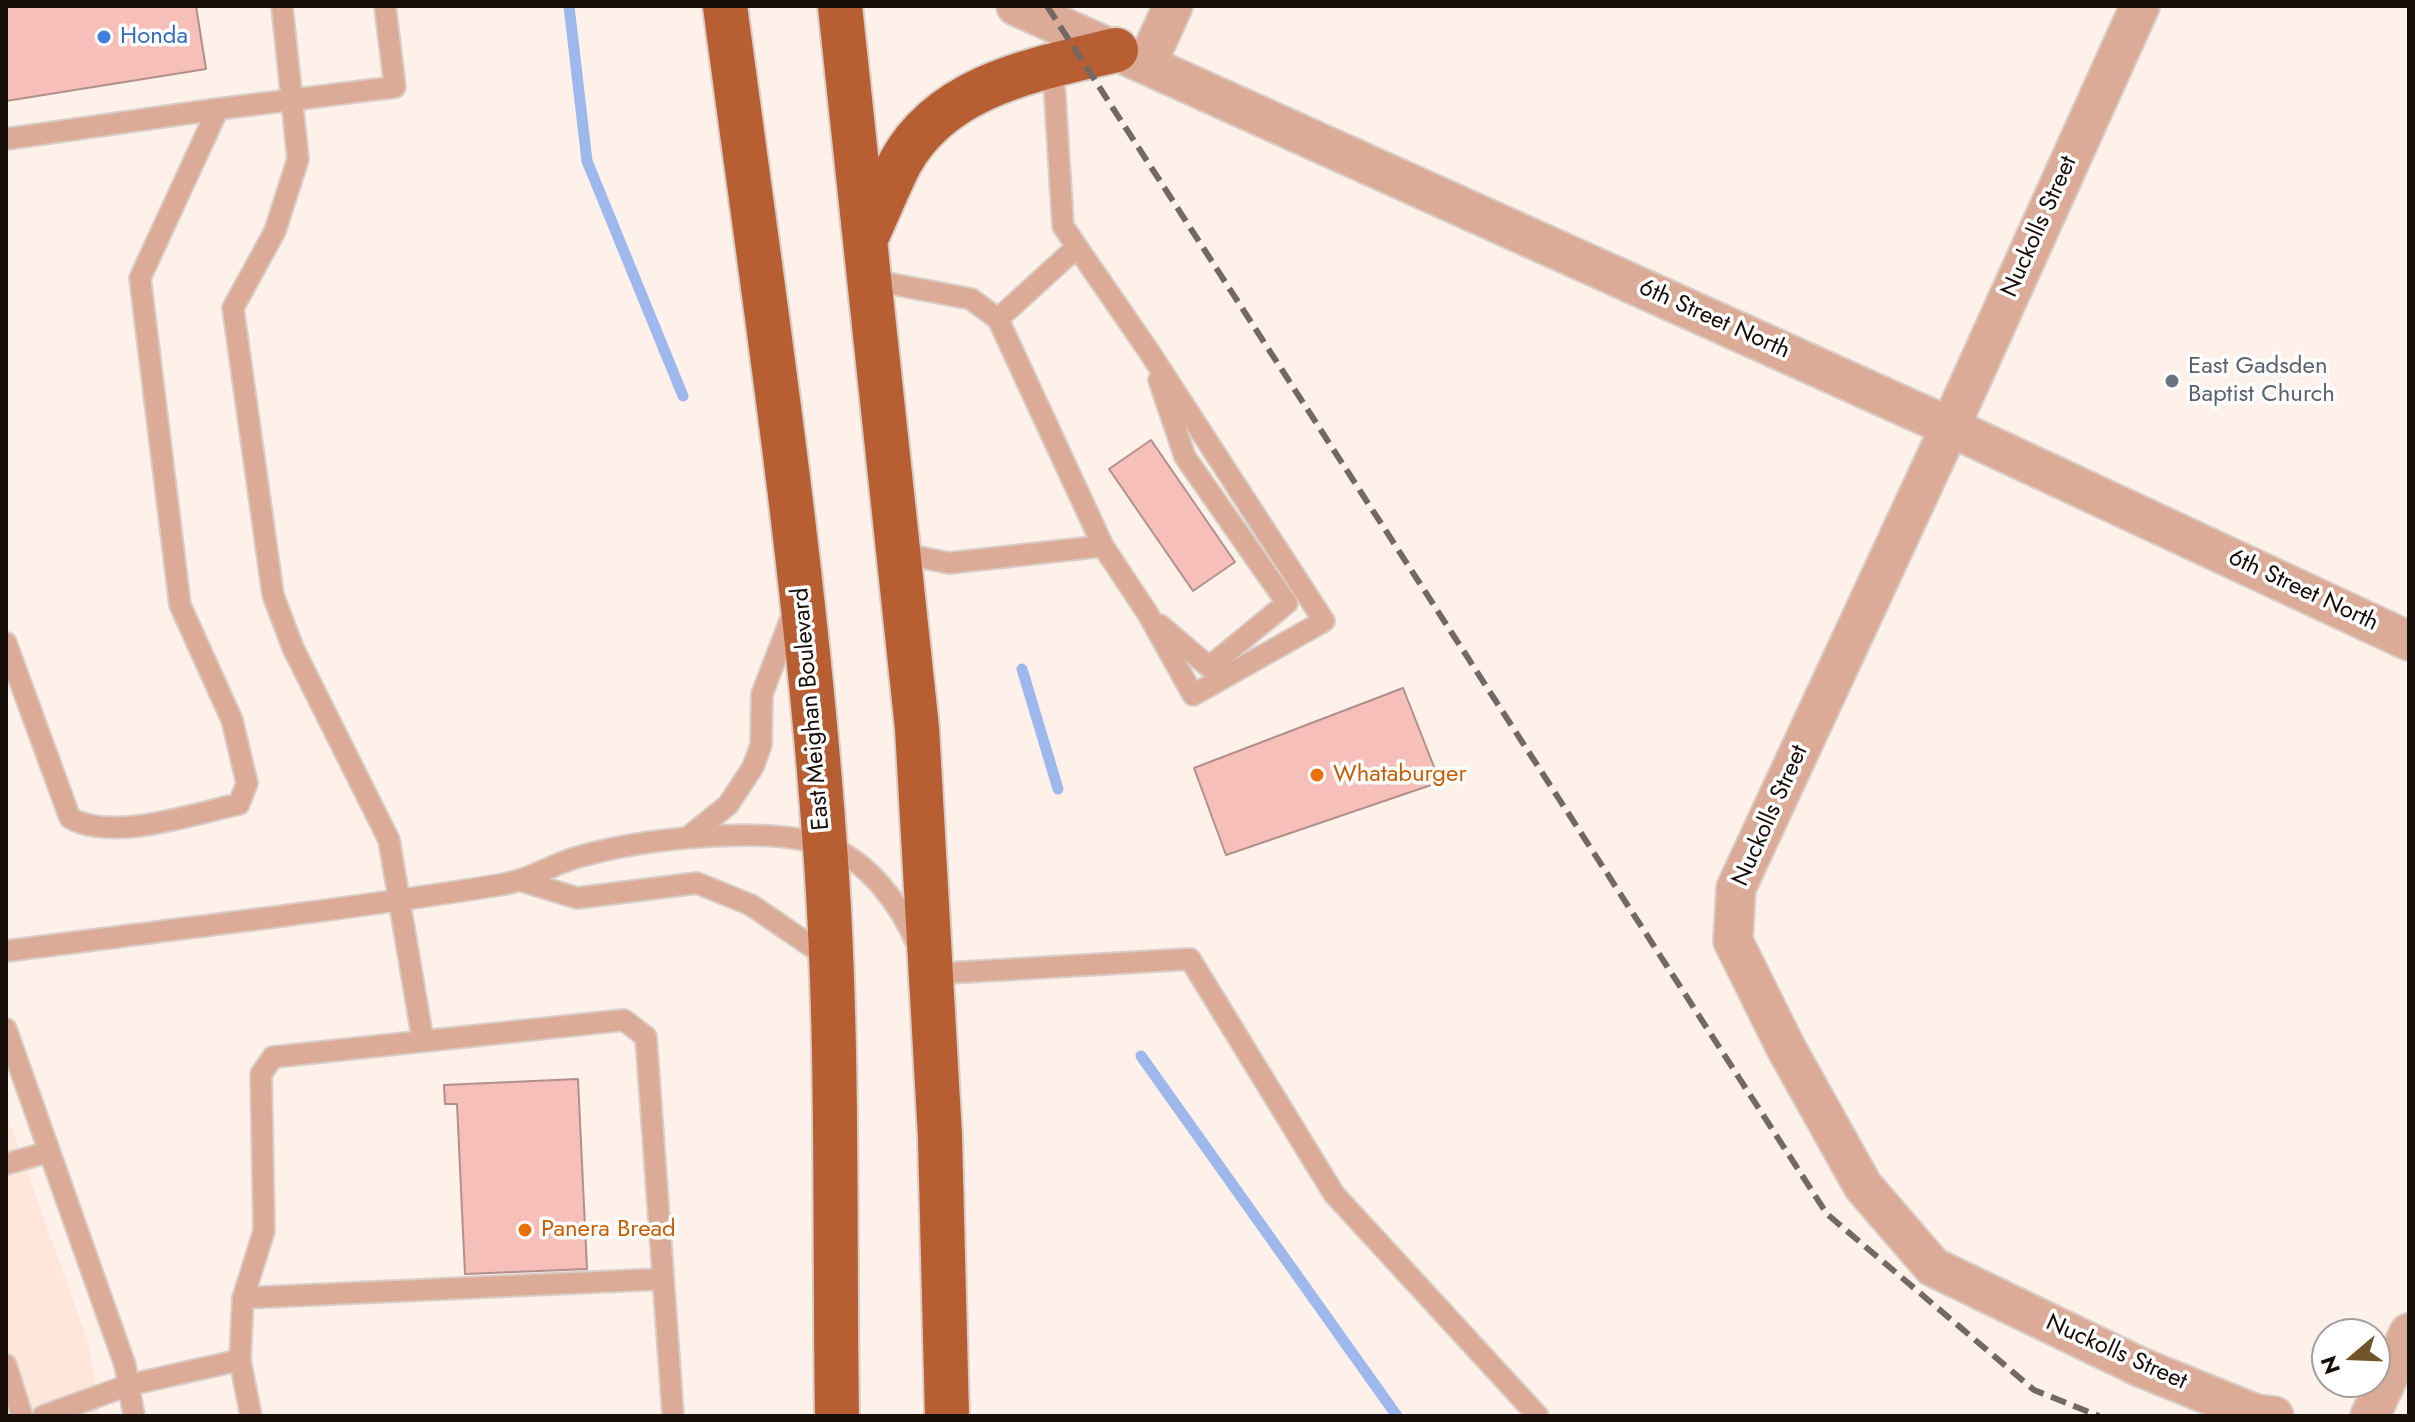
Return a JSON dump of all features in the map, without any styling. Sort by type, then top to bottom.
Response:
[{"type":"highway","name":"East Meighan Boulevard","points":[[725,6],[801,591],[825,845],[832,961],[837,1416]]},
{"type":"highway","points":[[840,6],[917,728],[940,1137],[947,1416]]},
{"type":"highway","points":[[869,259],[901,161],[925,133],[981,89],[1011,74],[1053,65],[1131,56]]},
{"type":"street","name":"6th Street North","points":[[1016,6],[1950,427],[2409,641]]},
{"type":"street","points":[[1131,56],[1173,6]]},
{"type":"street","name":"Nuckolls Street","points":[[2140,6],[1950,427],[1736,888],[1733,941],[1786,1048],[1863,1186],[1933,1267],[2140,1367],[2256,1414],[2274,1416]]},
{"type":"street","points":[[2370,1416],[2409,1333]]},
{"type":"lane","points":[[282,6],[298,159],[275,231],[233,308],[273,595],[293,648],[389,840],[423,1041]]},
{"type":"lane","points":[[6,139],[293,98],[395,87],[385,6]]},
{"type":"lane","points":[[869,259],[971,299],[998,319],[1103,546],[1148,614],[1193,695],[1324,621],[1148,350],[1063,226],[1053,65]]},
{"type":"lane","points":[[6,643],[70,818],[89,828],[132,826],[239,804],[247,783],[232,720],[180,605],[140,278],[218,109]]},
{"type":"lane","points":[[998,319],[1077,247]]},
{"type":"lane","points":[[1148,350],[1185,457],[1287,603],[1209,667],[1148,614]]},
{"type":"lane","points":[[899,553],[949,563],[1103,546]]},
{"type":"lane","points":[[687,838],[728,805],[753,767],[761,745],[762,694],[801,591]]},
{"type":"lane","points":[[6,951],[398,901],[522,881],[577,857],[687,838],[772,836],[825,845],[855,863],[880,884],[908,923],[931,976],[1190,959],[1334,1194],[1538,1416]]},
{"type":"lane","points":[[522,881],[577,898],[697,883],[751,905],[832,961]]},
{"type":"lane","points":[[251,1416],[240,1360],[243,1298],[264,1231],[261,1074],[273,1057],[624,1020],[646,1037],[673,1416]]},
{"type":"lane","points":[[6,1029],[125,1365],[134,1416]]},
{"type":"lane","points":[[6,1164],[48,1152]]},
{"type":"lane","points":[[243,1298],[662,1279]]},
{"type":"lane","points":[[43,1416],[129,1385],[240,1360]]},
{"type":"lane","points":[[6,1365],[22,1416]]},
{"type":"shaded area","points":[[6,1112],[90,1347],[100,1416],[6,1416]]},
{"type":"building","name":"Honda","points":[[6,6],[196,6],[206,69],[6,101]]},
{"type":"building","points":[[1151,440],[1235,562],[1193,591],[1109,469]]},
{"type":"building","name":"Whataburger","points":[[1403,688],[1440,782],[1226,855],[1194,768]]},
{"type":"building","points":[[578,1079],[587,1269],[465,1274],[457,1104],[445,1104],[444,1085]]},
{"type":"waterway","points":[[569,6],[587,161],[683,396]]},
{"type":"waterway","points":[[1022,669],[1058,789]]},
{"type":"waterway","points":[[1141,1056],[1397,1416]]},
{"type":"railway","points":[[1047,6],[1827,1214],[2034,1390],[2099,1416]]},
{"type":"place","name":"Honda","points":[[104,37]]},
{"type":"place","name":"East Gadsden Baptist Church","points":[[2172,381]]},
{"type":"place","name":"Whataburger","points":[[1317,775]]},
{"type":"place","name":"Panera Bread","points":[[525,1230]]}]
